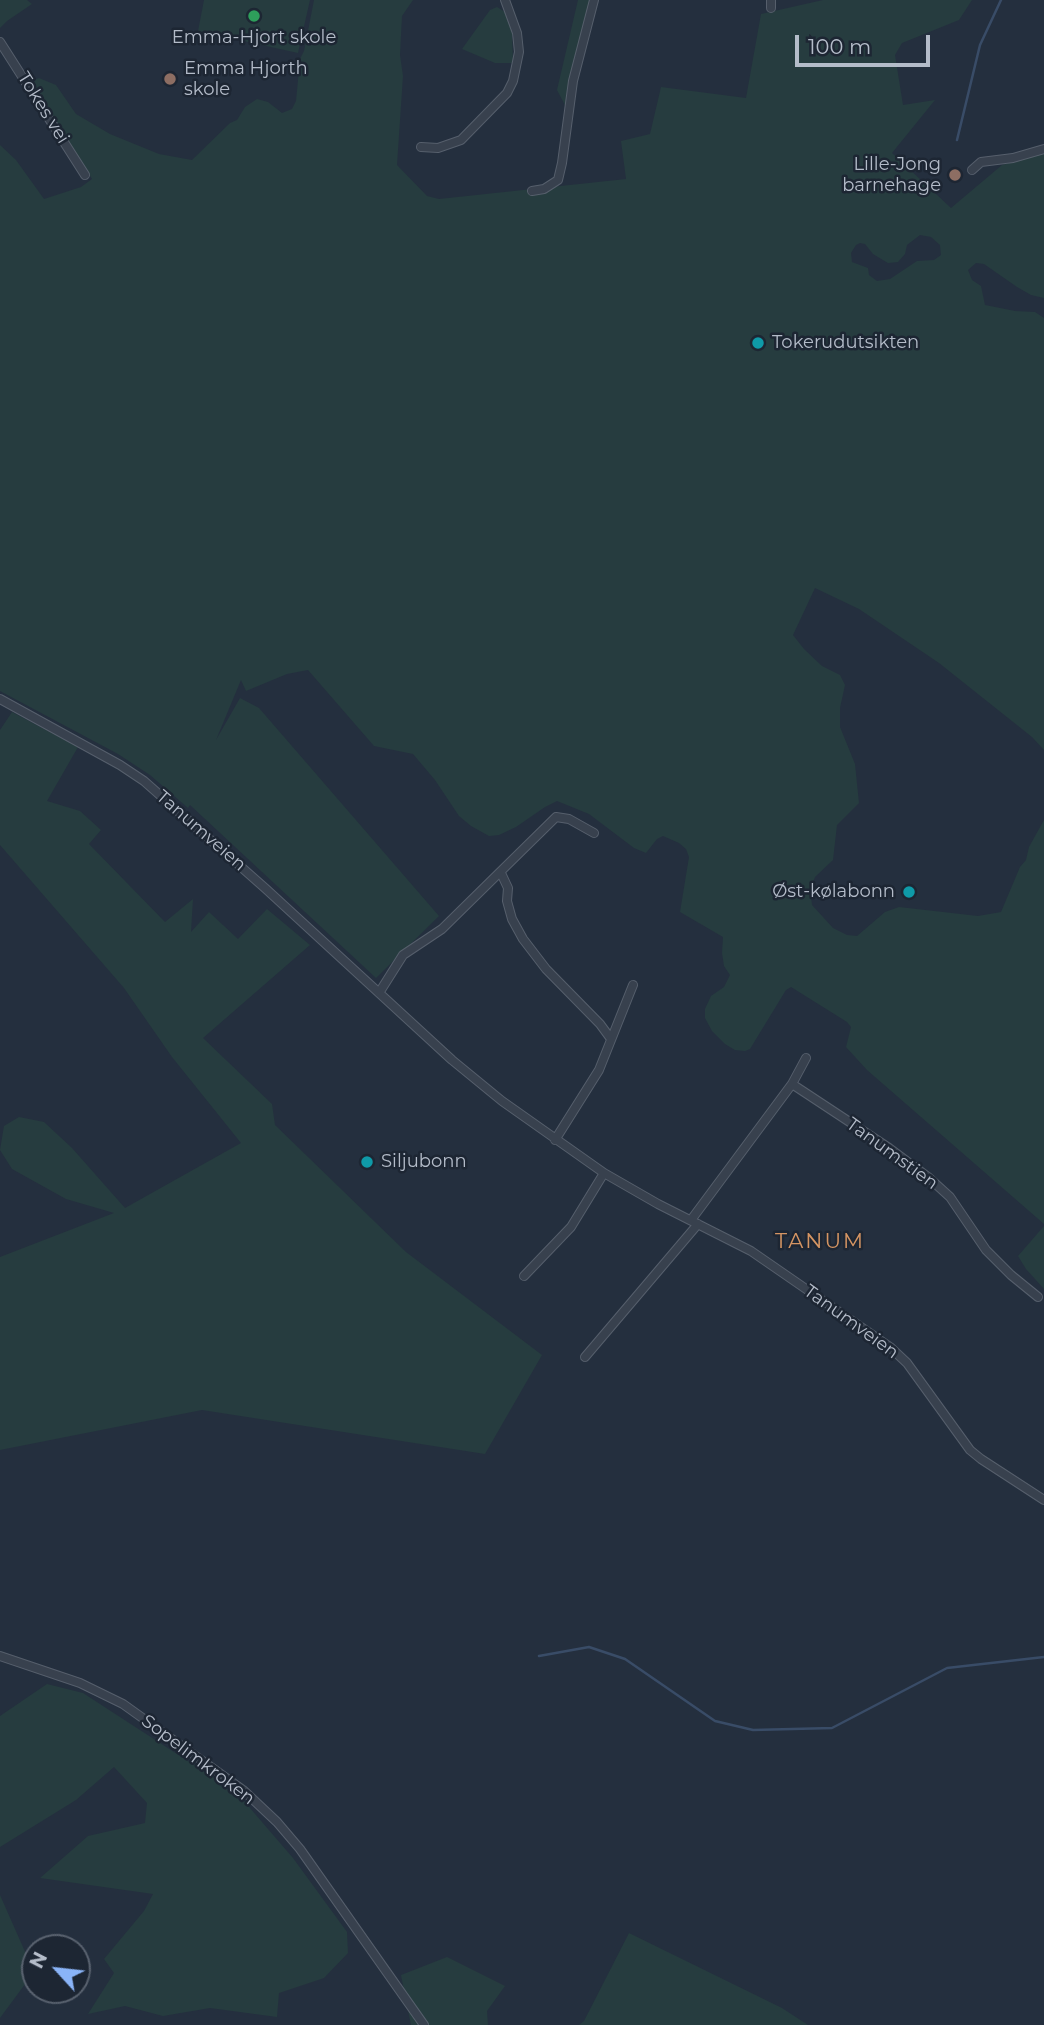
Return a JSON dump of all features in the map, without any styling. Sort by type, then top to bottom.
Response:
[{"type":"street","points":[[421,147],[438,148],[461,140],[507,93],[513,81],[519,52],[517,33],[505,0]]},
{"type":"street","points":[[532,191],[552,186],[558,180],[573,81],[594,0]]},
{"type":"street","name":"Tokes vei","points":[[0,42],[85,175]]},
{"type":"street","points":[[972,170],[981,162],[1013,158],[1044,149]]},
{"type":"street","name":"Tanumveien","points":[[0,699],[144,781],[469,1075],[555,1140],[657,1204],[751,1251],[890,1347],[907,1363],[970,1450],[1044,1500]]},
{"type":"street","points":[[379,993],[403,955],[442,929],[556,817],[569,819],[594,834]]},
{"type":"street","points":[[501,873],[508,888],[507,901],[512,919],[523,939],[546,970],[600,1024],[611,1039]]},
{"type":"street","points":[[555,1140],[599,1070],[633,985]]},
{"type":"street","points":[[585,1357],[695,1222],[792,1084],[806,1058]]},
{"type":"street","name":"Tanumstien","points":[[792,1084],[928,1177],[950,1197],[986,1250],[1011,1276],[1038,1297]]},
{"type":"street","points":[[524,1276],[571,1227],[604,1173]]},
{"type":"street","name":"Sopelimkroken","points":[[0,1656],[80,1683],[123,1704],[243,1790],[277,1822],[300,1849],[424,2025]]},
{"type":"green space","points":[[0,0],[27,0],[32,4],[0,28]]},
{"type":"green space","name":"Emma-Hjort skole","points":[[204,0],[310,0],[298,53],[198,31]]},
{"type":"green space","points":[[314,0],[413,0],[402,16],[400,55],[403,76],[397,165],[427,196],[439,199],[626,179],[621,141],[650,134],[661,87],[746,98],[761,14],[823,0],[972,0],[959,20],[902,43],[895,55],[903,105],[935,100],[892,153],[951,208],[1002,165],[1044,153],[1044,298],[1031,295],[984,264],[976,263],[968,270],[972,280],[981,286],[985,305],[1035,312],[1044,318],[1044,750],[1032,737],[939,663],[859,609],[815,588],[793,635],[822,666],[840,675],[845,685],[840,708],[840,727],[855,764],[859,803],[837,825],[833,860],[815,877],[810,890],[812,905],[833,928],[847,935],[857,936],[885,912],[899,907],[978,916],[1001,912],[1020,867],[1026,860],[1029,847],[1044,820],[1044,1224],[867,1070],[846,1047],[851,1027],[847,1022],[791,987],[786,990],[750,1049],[735,1050],[712,1031],[705,1018],[705,1009],[711,996],[724,987],[730,975],[724,966],[723,937],[680,912],[689,857],[686,849],[679,843],[663,836],[657,839],[646,853],[634,848],[589,814],[557,801],[516,827],[499,835],[489,836],[459,816],[435,780],[413,754],[374,746],[308,670],[287,674],[246,691],[241,680],[216,740],[240,698],[259,708],[439,916],[376,978],[190,805],[188,808],[150,775],[118,754],[0,691],[0,145],[16,160],[44,199],[81,187],[92,179],[31,81],[39,78],[56,85],[76,114],[110,134],[159,154],[192,160],[230,123],[237,120],[245,107],[257,99],[268,102],[282,113],[292,109],[296,101],[300,59]],"holes":[[[920,235],[931,237],[940,245],[941,255],[934,260],[917,261],[890,279],[877,281],[869,275],[868,268],[852,262],[851,253],[860,243],[888,263],[898,262],[905,254],[907,245]]]},
{"type":"green space","points":[[578,0],[592,0],[567,109],[557,90]]},
{"type":"green space","points":[[497,7],[505,12],[512,33],[513,63],[495,63],[462,49],[490,10]]},
{"type":"green space","points":[[12,712],[78,747],[47,801],[80,811],[101,830],[89,844],[165,922],[193,899],[191,932],[209,912],[238,939],[267,909],[310,945],[203,1038],[272,1104],[275,1125],[406,1252],[542,1355],[485,1454],[202,1410],[0,1450],[0,1257],[114,1213],[66,1199],[12,1169],[0,1150],[4,1126],[19,1117],[44,1122],[72,1148],[125,1208],[241,1143],[172,1057],[124,988],[0,845],[0,730]]},
{"type":"green space","points":[[1044,1226],[1044,1289],[1018,1256]]},
{"type":"green space","points":[[47,1684],[83,1693],[237,1793],[293,1858],[347,1932],[348,1953],[324,1978],[279,1993],[277,2017],[210,2008],[163,2016],[125,2006],[88,2014],[114,1973],[104,1959],[144,1911],[153,1894],[40,1878],[88,1836],[145,1823],[147,1803],[114,1767],[76,1800],[0,1847],[0,1716]]},
{"type":"green space","points":[[0,1895],[21,1943],[21,1990],[0,2018]]},
{"type":"green space","points":[[629,1933],[782,2008],[808,2025],[579,2025],[584,2021]]},
{"type":"green space","points":[[447,1957],[505,1986],[487,2011],[488,2025],[411,2025],[401,1975]]},
{"type":"waterway","points":[[957,140],[980,45],[1001,0]]},
{"type":"waterway","points":[[539,1656],[589,1647],[625,1659],[715,1721],[753,1730],[832,1728],[947,1668],[1044,1657]]},
{"type":"place","name":"Emma-Hjort skole","points":[[254,16]]},
{"type":"place","name":"Emma Hjorth skole","points":[[170,79]]},
{"type":"place","name":"Lille-Jong barnehage","points":[[955,175]]},
{"type":"place","name":"Tokerudutsikten","points":[[758,343]]},
{"type":"place","name":"Øst-kølabonn","points":[[909,892]]},
{"type":"place","name":"Siljubonn","points":[[367,1162]]},
{"type":"district","name":"TANUM","points":[[820,1242]]}]
